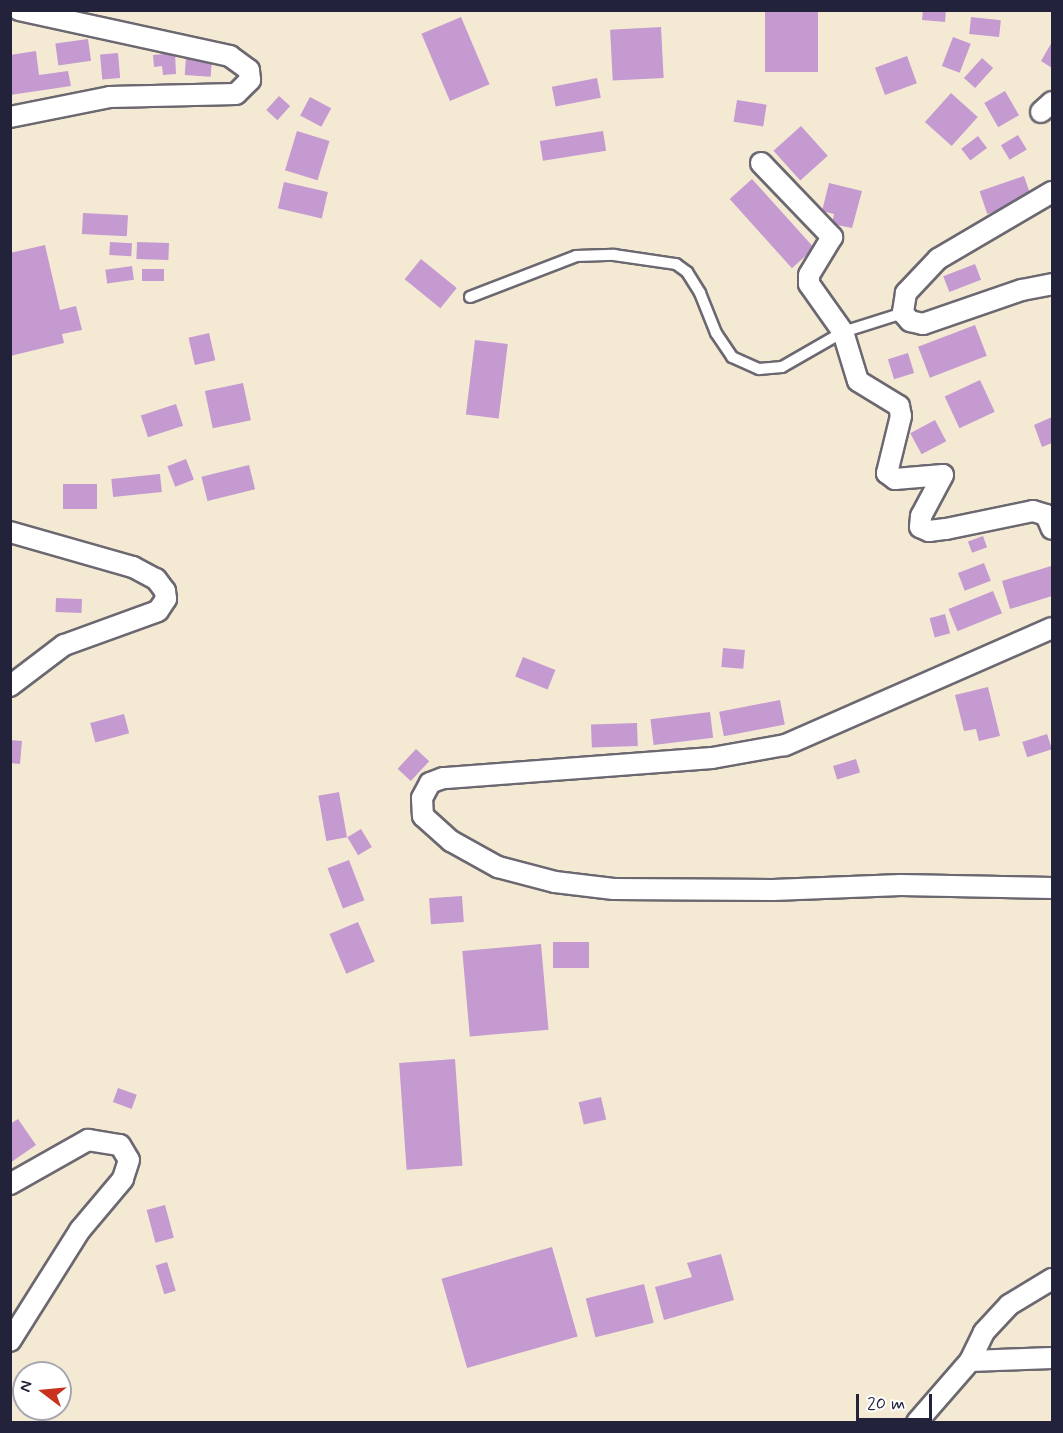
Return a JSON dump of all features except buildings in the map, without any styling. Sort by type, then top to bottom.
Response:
[{"type":"street","points":[[10,117],[110,97],[236,94],[250,80],[249,70],[230,56],[19,10]]},
{"type":"street","points":[[761,163],[831,235],[832,240],[809,280],[813,292],[843,332],[858,381],[899,406],[901,411],[889,458],[889,476],[943,475],[921,516],[919,522],[924,530],[946,529],[1034,511],[1046,515],[1053,529]]},
{"type":"street","points":[[1053,192],[938,260],[906,293],[903,313],[910,321],[923,324],[1022,290],[1053,284]]},
{"type":"street","points":[[10,532],[133,567],[156,579],[165,591],[165,599],[158,611],[64,645],[10,686]]},
{"type":"street","points":[[1053,628],[785,745],[712,758],[443,778],[430,783],[422,798],[423,816],[451,841],[498,867],[555,882],[625,889],[900,885],[1053,888]]},
{"type":"street","points":[[10,1184],[88,1140],[120,1145],[129,1160],[123,1179],[80,1230],[10,1341]]},
{"type":"street","points":[[917,1422],[970,1361],[984,1332],[1009,1305],[1053,1279]]},
{"type":"street","points":[[970,1361],[1053,1358]]},
{"type":"lane","points":[[470,297],[576,256],[614,255],[664,262],[687,272],[732,357],[759,369],[782,367],[843,332],[903,313]]}]
